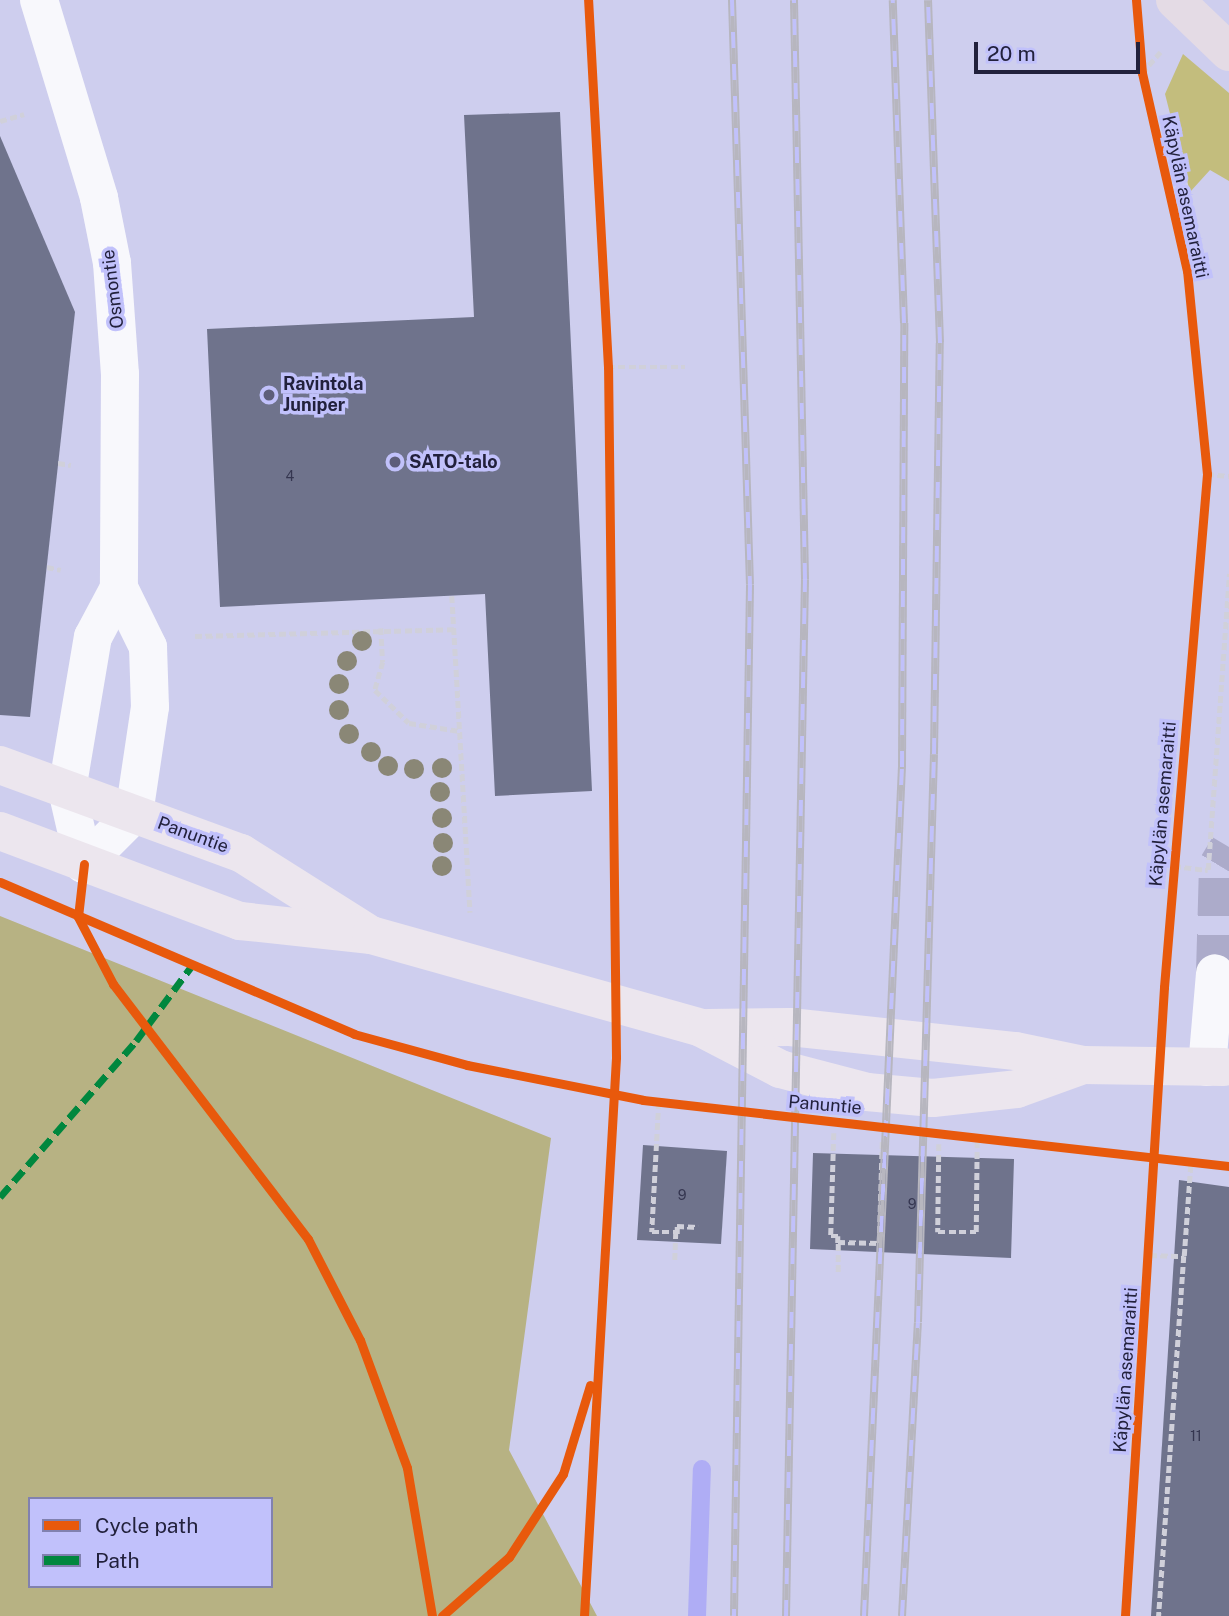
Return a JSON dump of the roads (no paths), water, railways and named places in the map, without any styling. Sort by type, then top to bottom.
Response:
[{"type":"highway","points":[[1175,0],[1229,52]]},
{"type":"main road","name":"Panuntie","points":[[0,765],[241,853],[371,935]]},
{"type":"main road","name":"Panuntie","points":[[0,831],[240,921],[371,935],[498,974],[701,1028],[780,1069],[867,1092],[933,1098],[1017,1089],[1083,1065]]},
{"type":"main road","name":"Panuntie","points":[[701,1028],[790,1027],[1016,1051],[1083,1065],[1208,1067]]},
{"type":"street","name":"Osmontie","points":[[38,0],[99,198],[112,262],[120,374],[119,588],[148,647],[150,707],[134,814]]},
{"type":"street","name":"Osmontie","points":[[84,864],[67,790],[93,637],[119,588]]},
{"type":"street","points":[[84,864],[134,814]]},
{"type":"street","points":[[1208,1067],[1216,973]]},
{"type":"waterway","points":[[697,1616],[702,1469]]},
{"type":"tunnel","points":[[1215,973],[1218,865],[1229,847]]},
{"type":"railway","points":[[732,0],[750,585],[734,1616]]},
{"type":"railway","points":[[786,1616],[805,579],[794,0]]},
{"type":"railway","points":[[864,1616],[902,767],[904,323],[893,0]]},
{"type":"railway","points":[[902,1616],[918,1322],[934,754],[940,343],[928,0]]},
{"type":"place","name":"Ravintola Juniper","points":[[269,395]]},
{"type":"place","name":"SATO-talo","points":[[395,462]]}]
